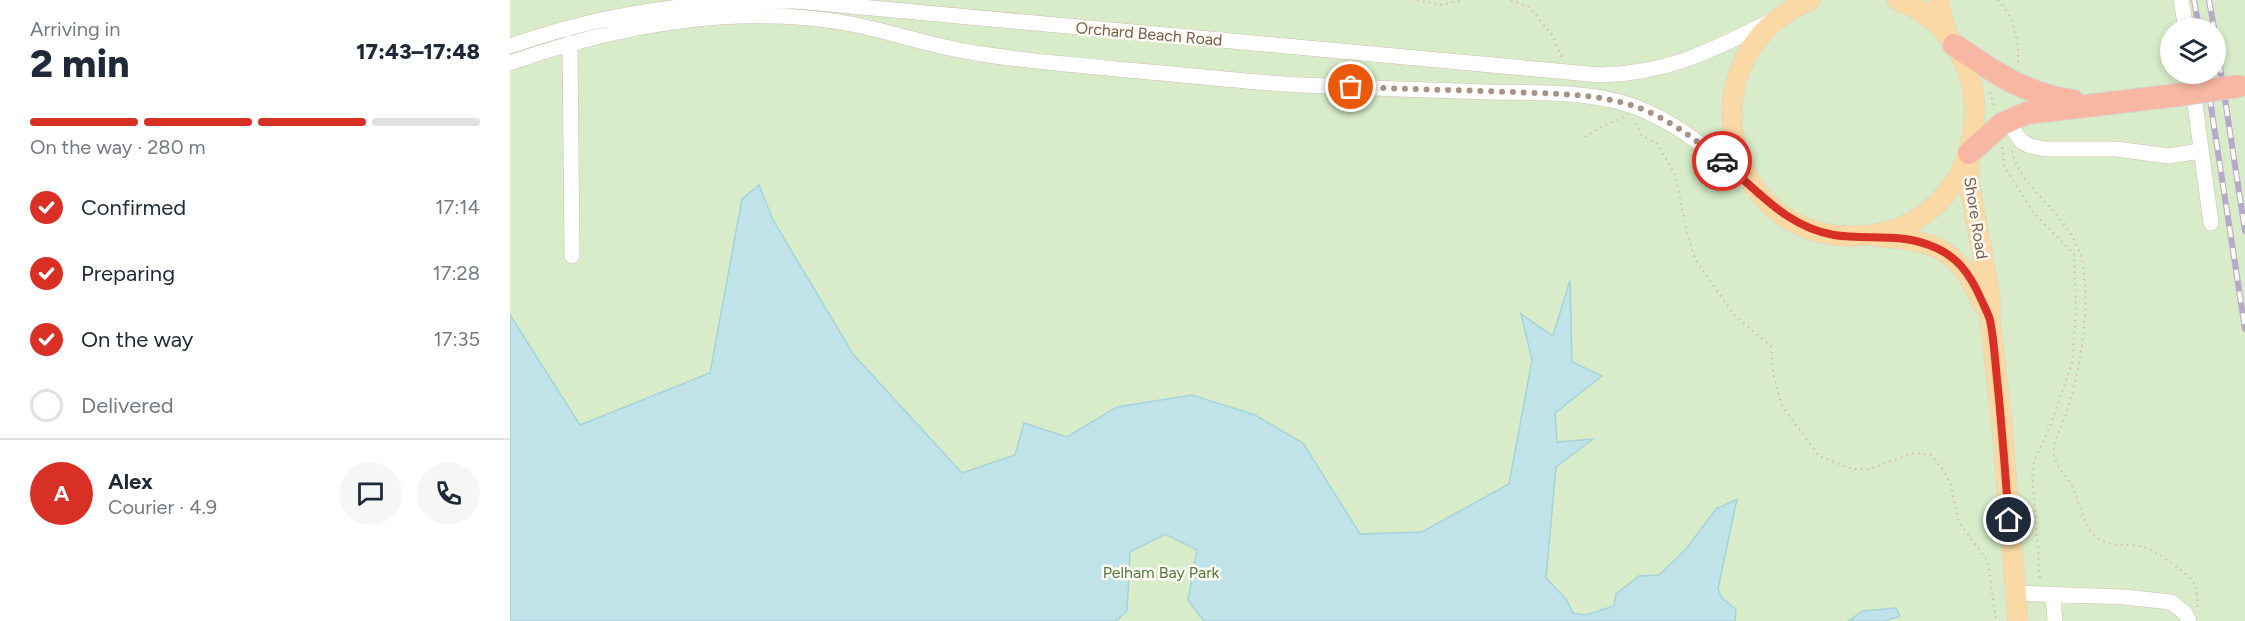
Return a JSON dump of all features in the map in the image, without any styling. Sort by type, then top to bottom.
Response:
[{"type":"highway","points":[[1951,41],[2015,85],[2057,99],[2098,104]]},
{"type":"highway","points":[[1969,153],[2007,119],[2026,113],[2242,86]]},
{"type":"main road","name":"Shore Road","points":[[1810,0],[1792,8],[1757,39],[1744,59],[1731,103],[1731,125],[1744,170],[1756,189],[1773,207],[1802,225],[1834,235],[1914,241],[1946,253],[1966,271],[1990,319]]},
{"type":"main road","points":[[1897,0],[1920,12],[1951,41]]},
{"type":"main road","points":[[1858,236],[1880,233],[1901,226],[1930,209],[1954,183],[1969,153],[1974,131],[1975,99],[1969,75],[1951,41],[1938,0]]},
{"type":"main road","name":"Shore Road","points":[[1969,153],[1969,182],[1990,297],[1990,319],[2002,426],[2018,621]]},
{"type":"street","points":[[2181,0],[2184,18]]},
{"type":"street","name":"Orchard Beach Road","points":[[510,46],[586,22],[662,8],[715,2],[796,1],[1566,73],[1617,75],[1667,67],[1701,55],[1792,8]]},
{"type":"street","points":[[510,63],[570,43],[689,21],[747,17],[799,18],[850,24],[952,49],[1022,59],[1270,83],[1585,96],[1630,105],[1650,113],[1688,135],[1756,189]]},
{"type":"street","points":[[570,43],[572,256]]},
{"type":"street","points":[[2192,84],[2211,223]]},
{"type":"street","points":[[2007,119],[2021,141],[2030,146],[2045,149],[2116,149],[2169,156],[2200,151]]},
{"type":"street","points":[[2014,593],[2124,597],[2171,602],[2185,614],[2194,616]]},
{"type":"street","points":[[2047,594],[2055,621]]},
{"type":"path","points":[[1417,0],[1442,5],[1461,0]]},
{"type":"path","points":[[1511,0],[1529,7],[1553,36],[1566,73]]},
{"type":"path","points":[[1998,0],[2007,9],[2019,46],[2015,85]]},
{"type":"path","points":[[1990,91],[2007,119],[2014,158],[2026,179],[2071,231],[2079,246],[2083,266],[2086,323],[2068,404],[2053,451],[2055,460],[2073,489],[2094,534],[2109,545],[2145,547],[2179,569],[2194,584],[2194,616]]},
{"type":"path","points":[[1585,137],[1599,128],[1624,118],[1626,109],[1630,105],[1641,135],[1657,144],[1675,174],[1687,233],[1695,259],[1734,315],[1771,346],[1773,372],[1782,406],[1819,456],[1852,469],[1869,469],[1914,453],[1931,455],[1951,485],[1958,521],[1988,561],[1996,621]]},
{"type":"path","points":[[2002,141],[2004,166],[2033,212],[2074,255],[2076,310],[2073,363],[2032,472],[2035,534],[2047,594]]},
{"type":"green space","name":"Pelham Bay Park","points":[[510,0],[2245,0],[2245,621],[667,621],[510,564]]},
{"type":"water","points":[[759,185],[773,220],[853,354],[962,473],[1015,455],[1024,423],[1067,437],[1117,407],[1192,395],[1255,415],[1303,443],[1360,534],[1422,532],[1509,484],[1532,360],[1521,314],[1553,336],[1570,280],[1572,362],[1602,376],[1555,413],[1557,442],[1593,439],[1556,467],[1546,578],[1566,599],[1573,613],[1586,615],[1614,606],[1616,594],[1639,576],[1659,575],[1686,549],[1716,509],[1737,499],[1718,589],[1722,598],[1736,609],[1735,621],[1204,621],[1188,600],[1197,550],[1165,534],[1130,552],[1127,611],[1116,621],[510,621],[510,315],[580,425],[710,373],[742,199]]},
{"type":"water","points":[[1896,608],[1900,616],[1884,621],[1848,621],[1863,611]]},
{"type":"railway","points":[[2194,0],[2197,18]]},
{"type":"railway","points":[[2209,0],[2212,18]]},
{"type":"railway","points":[[2208,84],[2245,329]]},
{"type":"railway","points":[[2223,84],[2245,231]]},
{"type":"way so far","points":[[1351,87],[1540,93],[1601,98],[1650,113],[1676,127],[1722,161]]},
{"type":"route","points":[[1722,161],[1756,189],[1773,207],[1795,222],[1834,235],[1895,238],[1929,245],[1954,258],[1966,271],[1990,319],[2002,426],[2009,520]]}]
